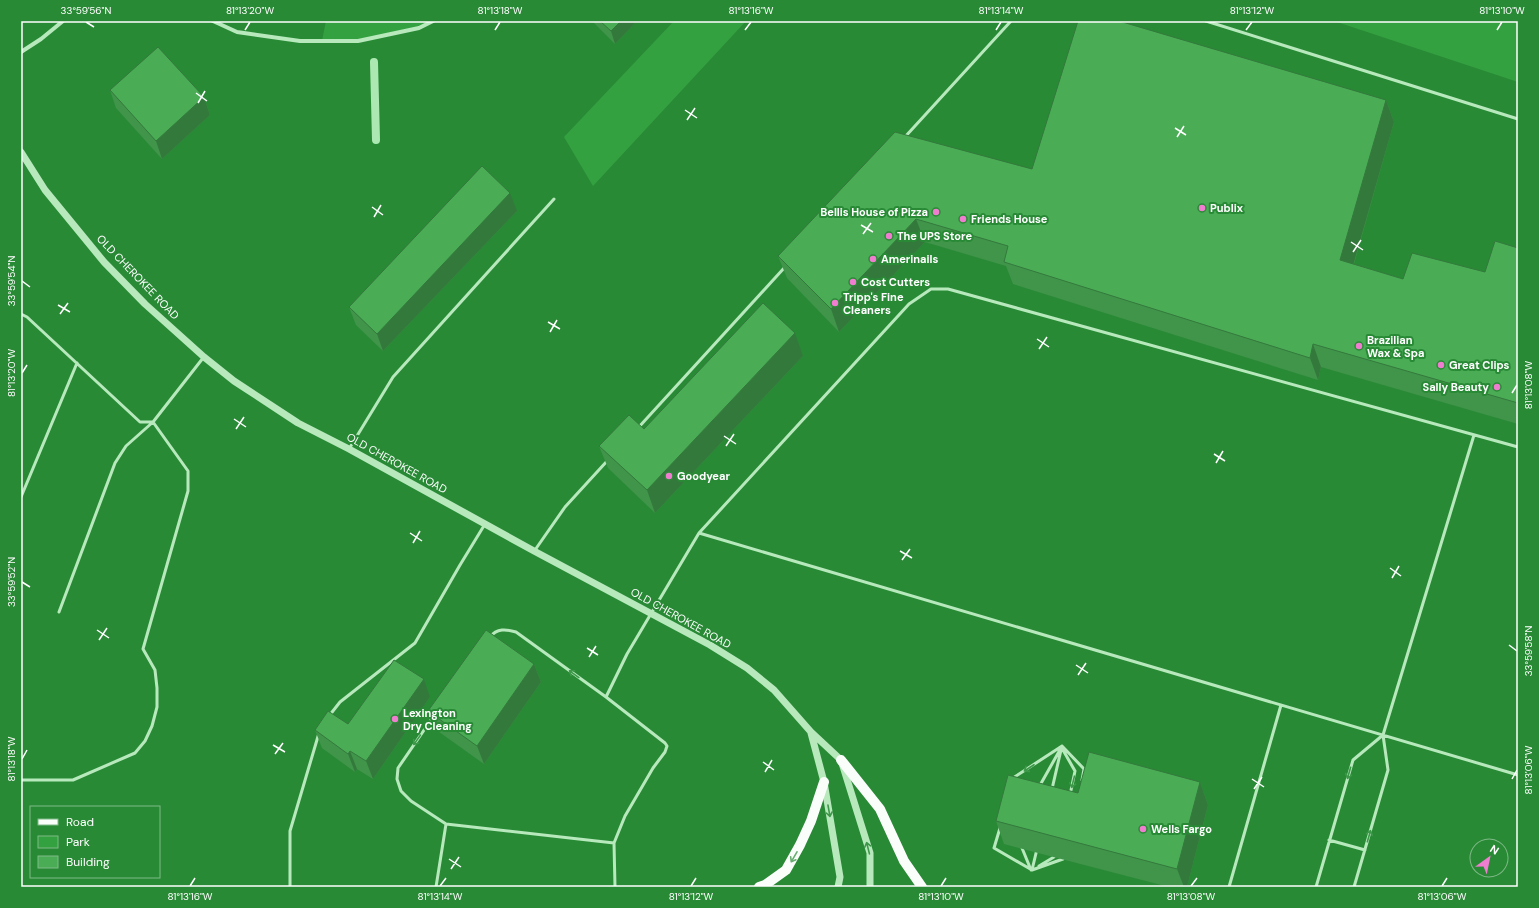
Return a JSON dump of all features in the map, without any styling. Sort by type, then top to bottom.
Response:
[{"type":"main road","points":[[841,760],[880,810],[904,861],[922,887]]},
{"type":"main road","points":[[759,887],[765,885],[786,870],[800,845],[824,782]]},
{"type":"street","points":[[21,52],[41,39],[63,21]]},
{"type":"street","points":[[214,21],[237,32],[300,41],[358,41],[418,28],[433,21]]},
{"type":"street","name":"OLD CHEROKEE ROAD","points":[[21,152],[45,190],[104,262],[145,304],[204,357],[234,381],[298,423],[710,645],[747,668],[774,690],[811,732],[841,760],[870,853],[870,887]]},
{"type":"street","name":"OLD CHEROKEE ROAD","points":[[811,732],[824,782],[840,877],[838,887]]},
{"type":"lane","points":[[898,144],[1011,21]]},
{"type":"lane","points":[[1206,21],[1518,119]]},
{"type":"lane","points":[[349,450],[393,377],[554,199]]},
{"type":"lane","points":[[636,430],[786,267]]},
{"type":"lane","points":[[606,697],[627,654],[699,533],[909,304],[931,289],[948,289],[1518,447]]},
{"type":"lane","points":[[21,314],[27,317],[140,422],[153,422]]},
{"type":"lane","points":[[59,612],[115,463],[126,446],[153,422],[204,357]]},
{"type":"lane","points":[[21,497],[77,363]]},
{"type":"lane","points":[[21,780],[73,780],[135,753],[145,740],[152,726],[157,707],[155,670],[143,649],[188,492],[188,471],[153,422]]},
{"type":"lane","points":[[1354,887],[1388,770],[1383,735],[1474,435]]},
{"type":"lane","points":[[534,551],[565,507],[609,460]]},
{"type":"lane","points":[[328,717],[340,702],[415,643],[460,565],[486,524]]},
{"type":"lane","points":[[699,533],[1518,775]]},
{"type":"lane","points":[[487,640],[492,634],[499,630],[507,629],[516,632],[606,697],[667,746],[665,752],[653,768],[625,816],[614,843],[615,887]]},
{"type":"lane","points":[[1228,887],[1281,705]]},
{"type":"lane","points":[[435,714],[398,768],[397,779],[401,791],[411,801],[446,824],[614,843]]},
{"type":"lane","points":[[290,887],[290,830],[320,728]]},
{"type":"lane","points":[[1316,887],[1353,760],[1383,735]]},
{"type":"lane","points":[[1012,778],[1062,746]]},
{"type":"lane","points":[[1062,746],[1084,769],[1081,784]]},
{"type":"lane","points":[[1039,788],[1062,746]]},
{"type":"lane","points":[[1052,791],[1062,746]]},
{"type":"lane","points":[[1062,746],[1075,771],[1068,802]]},
{"type":"lane","points":[[436,887],[446,824]]},
{"type":"lane","points":[[1000,825],[994,848],[1032,870],[1063,859],[1066,851]]},
{"type":"lane","points":[[1023,840],[1022,848],[1032,870]]},
{"type":"lane","points":[[1329,840],[1365,850]]},
{"type":"lane","points":[[1032,870],[1038,845]]},
{"type":"lane","points":[[1032,870],[1054,857],[1056,850]]},
{"type":"green space","points":[[326,21],[433,21],[419,28],[358,41],[322,41]]},
{"type":"green space","points":[[674,21],[746,21],[593,186],[564,137]]},
{"type":"green space","points":[[1334,21],[1518,21],[1518,82]]},
{"type":"building","points":[[600,21],[621,21],[611,31]]},
{"type":"building","points":[[1078,21],[1119,21],[1386,100],[1340,260],[1403,279],[1412,253],[1485,272],[1495,241],[1518,248],[1518,403],[1313,344],[1310,358],[1004,262],[1008,246],[916,219],[831,309],[778,256],[895,132],[1032,169]]},
{"type":"building","points":[[158,47],[204,97],[156,141],[110,90]]},
{"type":"building","points":[[482,166],[510,193],[377,334],[349,307]]},
{"type":"building","points":[[763,303],[795,333],[647,490],[599,446],[629,415],[644,429]]},
{"type":"building","points":[[486,630],[534,664],[477,746],[428,711]]},
{"type":"building","points":[[394,660],[424,679],[366,761],[350,751],[348,754],[315,730],[328,711],[348,724]]},
{"type":"building","points":[[1089,752],[1200,782],[1177,869],[996,821],[1008,775],[1078,793]]},
{"type":"waterway","points":[[374,62],[376,140]]},
{"type":"place","name":"Publix","points":[[1202,208]]},
{"type":"place","name":"Bellis House of Pizza","points":[[936,212]]},
{"type":"place","name":"Friends House","points":[[963,219]]},
{"type":"place","name":"The UPS Store","points":[[889,236]]},
{"type":"place","name":"Amerinails","points":[[873,259]]},
{"type":"place","name":"Cost Cutters","points":[[853,282]]},
{"type":"place","name":"Tripp's Fine Cleaners","points":[[835,303]]},
{"type":"place","name":"Brazilian Wax & Spa","points":[[1359,346]]},
{"type":"place","name":"Great Clips","points":[[1441,365]]},
{"type":"place","name":"Sally Beauty","points":[[1497,387]]},
{"type":"place","name":"Goodyear","points":[[669,476]]},
{"type":"place","name":"Lexington Dry Cleaning","points":[[395,719]]},
{"type":"place","name":"Wells Fargo","points":[[1143,829]]}]
